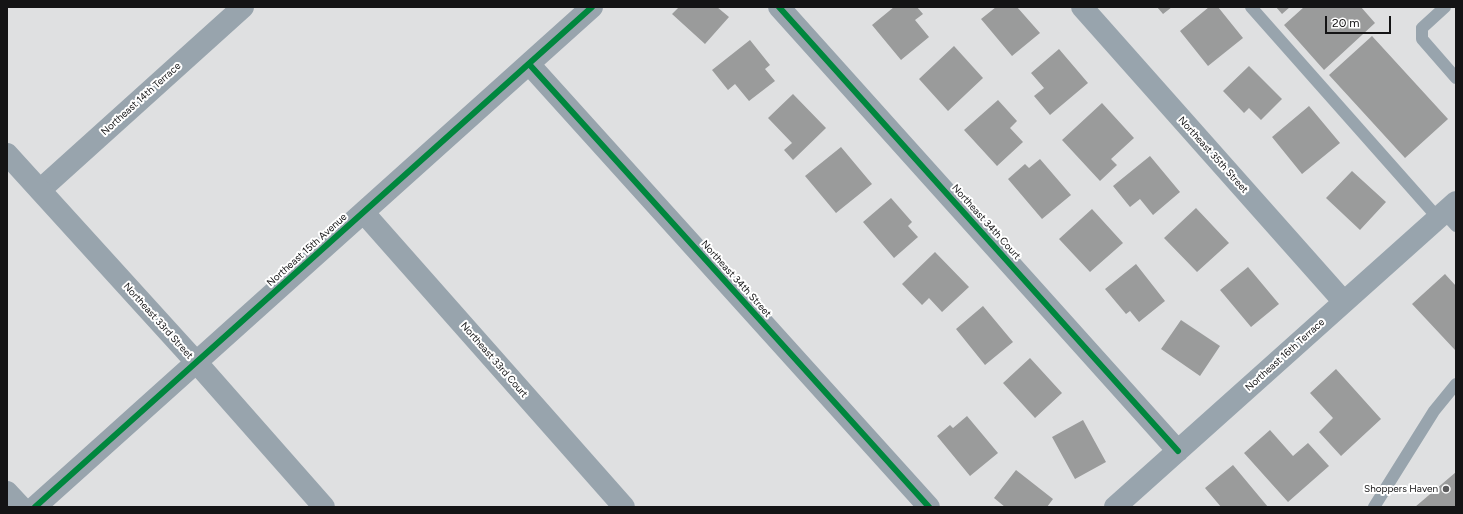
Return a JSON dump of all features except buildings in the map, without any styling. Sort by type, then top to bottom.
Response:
[{"type":"street","name":"Northeast 14th Terrace","points":[[40,190],[243,7]]},
{"type":"street","name":"Northeast 15th Avenue","points":[[35,507],[592,7]]},
{"type":"street","name":"Northeast 34th Court","points":[[779,7],[1178,451]]},
{"type":"street","name":"Northeast 35th Street","points":[[1082,7],[1344,302]]},
{"type":"street","name":"Northeast 34th Street","points":[[529,64],[929,507]]},
{"type":"street","name":"Northeast 33rd Street","points":[[7,154],[197,363],[324,507]]},
{"type":"street","name":"Northeast 33rd Court","points":[[364,212],[624,507]]},
{"type":"street","name":"Northeast 16th Terrace","points":[[1115,507],[1344,302],[1449,215]]},
{"type":"street","points":[[7,492],[21,507]]},
{"type":"lane","points":[[1251,7],[1449,215]]},
{"type":"lane","points":[[1444,7],[1422,28],[1422,39],[1456,78]]},
{"type":"lane","points":[[1374,507],[1434,411],[1456,384]]},
{"type":"cycle path","points":[[35,507],[592,7]]},
{"type":"cycle path","points":[[779,7],[1178,451]]},
{"type":"cycle path","points":[[529,64],[929,507]]},
{"type":"place","name":"Shoppers Haven","points":[[1446,489]]}]
